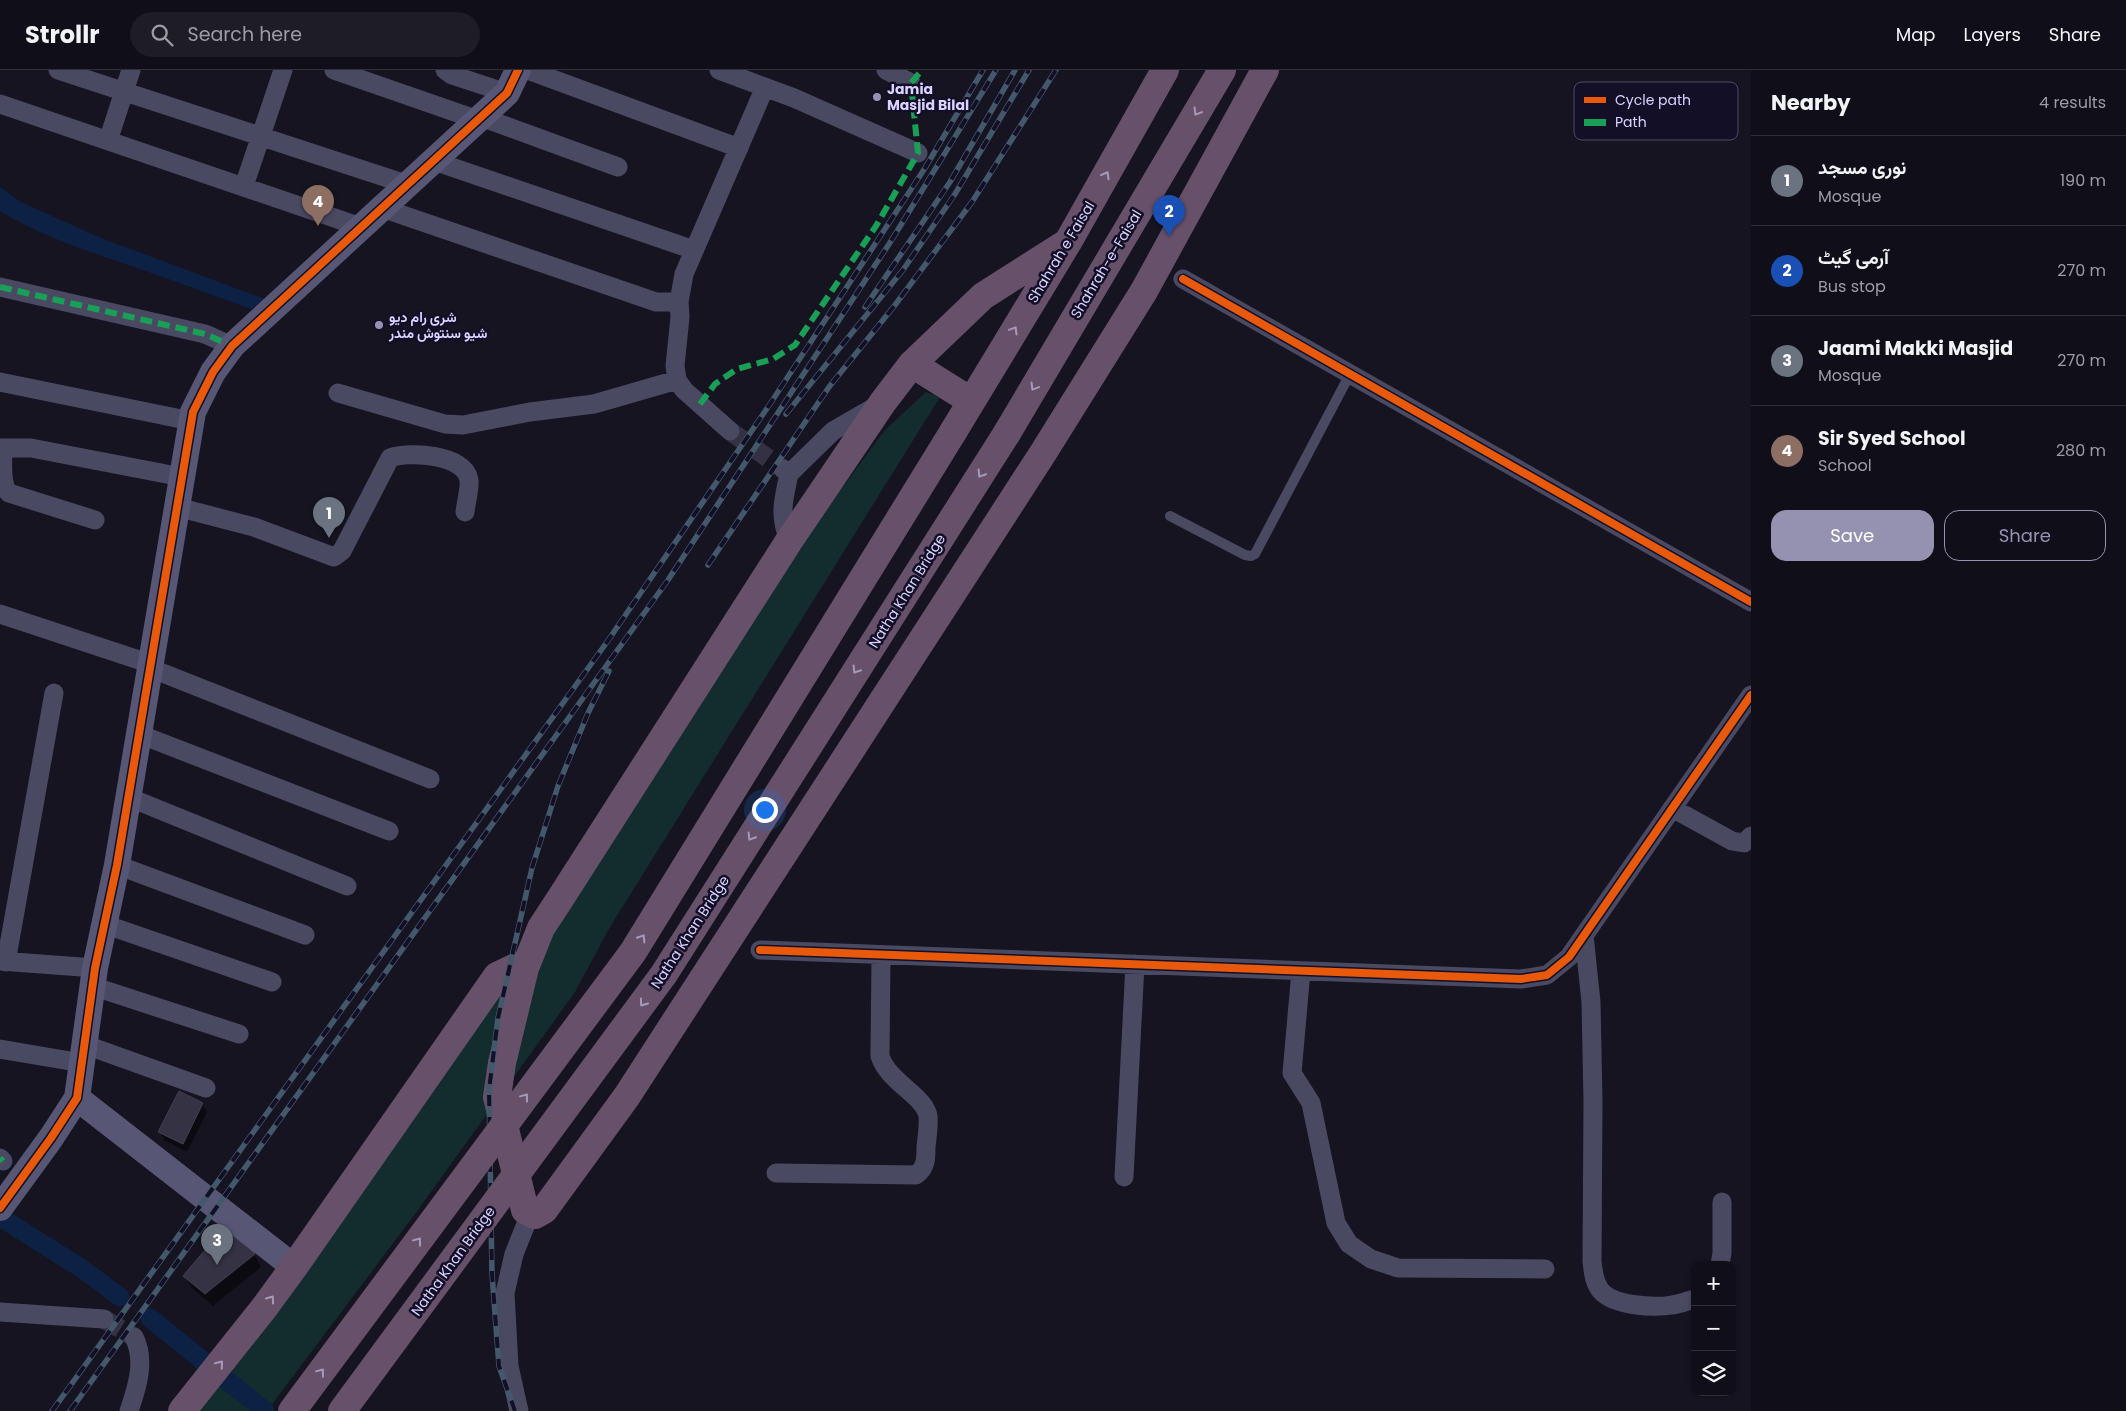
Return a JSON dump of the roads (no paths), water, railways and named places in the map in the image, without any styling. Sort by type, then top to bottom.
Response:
[{"type":"highway","name":"Shahrah e Faisal","points":[[292,1411],[633,952],[1068,242],[1165,70]]},
{"type":"highway","name":"Shahrah-e-Faisal","points":[[1007,433],[1222,70]]},
{"type":"highway","points":[[1068,242],[982,296],[912,364],[883,402],[789,541],[542,928],[525,968],[502,1064],[497,1097],[525,1210],[530,1214],[536,1215],[544,1210],[627,1096],[1043,453],[1144,291],[1265,70]]},
{"type":"highway","points":[[1048,362],[1088,382]]},
{"type":"highway","points":[[912,364],[971,401]]},
{"type":"highway","name":"Natha Khan Bridge","points":[[342,1411],[664,974],[1007,433]]},
{"type":"highway","points":[[187,1405],[294,1267],[497,976],[518,966],[525,968]]},
{"type":"street","points":[[58,70],[409,184]]},
{"type":"street","points":[[108,141],[131,70]]},
{"type":"street","points":[[244,186],[283,70]]},
{"type":"street","points":[[334,70],[618,167]]},
{"type":"street","points":[[445,70],[452,75],[507,93]]},
{"type":"street","points":[[0,1208],[51,1138],[77,1098],[93,977],[117,865],[193,412],[213,372],[232,346],[507,93],[518,70]]},
{"type":"street","points":[[528,70],[739,148]]},
{"type":"street","points":[[719,70],[918,153]]},
{"type":"street","points":[[886,70],[911,83]]},
{"type":"street","points":[[730,431],[684,390],[677,380],[675,366],[680,317],[678,302],[684,274],[765,88]]},
{"type":"street","points":[[0,104],[361,226]]},
{"type":"street","points":[[434,161],[694,250]]},
{"type":"street","points":[[382,208],[656,302],[678,302]]},
{"type":"street","points":[[1182,279],[1751,602]]},
{"type":"street","points":[[0,287],[205,334],[232,346]]},
{"type":"street","points":[[338,393],[445,424],[462,425],[530,412],[594,404],[677,380]]},
{"type":"street","points":[[0,382],[191,421]]},
{"type":"street","points":[[789,541],[782,522],[782,502],[786,472],[834,430],[883,402]]},
{"type":"street","points":[[95,520],[10,493],[4,488],[2,483],[2,448],[31,448],[182,477]]},
{"type":"street","points":[[177,507],[254,527],[334,557],[342,551],[390,458],[399,455],[420,455],[449,459],[463,468],[469,480],[464,512]]},
{"type":"street","points":[[0,614],[150,666],[430,779]]},
{"type":"street","points":[[54,693],[3,962],[93,977],[238,1034]]},
{"type":"street","points":[[760,950],[1521,979],[1547,975],[1569,957],[1751,695]]},
{"type":"street","points":[[139,734],[389,832]]},
{"type":"street","points":[[128,797],[347,886]]},
{"type":"street","points":[[1672,808],[1732,841],[1744,843],[1751,836]]},
{"type":"street","points":[[117,865],[305,935]]},
{"type":"street","points":[[104,924],[272,982]]},
{"type":"street","points":[[1584,935],[1591,1002],[1593,1101],[1592,1261],[1594,1279],[1601,1291],[1611,1298],[1629,1304],[1671,1305],[1691,1300]]},
{"type":"street","points":[[776,1173],[916,1175],[922,1171],[925,1163],[928,1115],[923,1105],[884,1066],[880,1056],[881,955]]},
{"type":"street","points":[[1124,1177],[1134,964]]},
{"type":"street","points":[[1301,971],[1292,1073],[1311,1103],[1336,1223],[1349,1244],[1371,1258],[1398,1268],[1544,1269]]},
{"type":"street","points":[[0,1049],[83,1053],[206,1088]]},
{"type":"street","points":[[77,1098],[294,1267]]},
{"type":"street","points":[[1721,1261],[1722,1202]]},
{"type":"street","points":[[519,1411],[509,1366],[505,1293],[514,1254],[530,1214]]},
{"type":"street","points":[[0,1312],[104,1318]]},
{"type":"street","points":[[129,1411],[136,1391],[139,1373],[139,1348],[134,1337]]},
{"type":"lane","points":[[1170,516],[1245,555],[1251,556],[1255,554],[1350,374]]},
{"type":"water","points":[[0,187],[21,202],[101,238],[265,299],[251,309],[49,236],[0,211]]},
{"type":"waterway","points":[[0,1217],[81,1268],[120,1297]]},
{"type":"waterway","points":[[150,1318],[265,1411]]},
{"type":"tunnel","points":[[730,431],[783,469]]},
{"type":"tunnel","points":[[104,1319],[134,1337]]},
{"type":"railway","points":[[52,1411],[607,642],[770,404],[925,168],[983,70]]},
{"type":"railway","points":[[70,1411],[668,580],[891,241],[996,70]]},
{"type":"railway","points":[[865,307],[950,182],[1015,70]]},
{"type":"railway","points":[[786,414],[903,270],[955,194],[1029,70]]},
{"type":"railway","points":[[708,565],[829,387],[895,305],[972,202],[1056,70]]},
{"type":"railway","points":[[515,1411],[499,1366],[492,1274],[489,1090],[498,1018],[532,868],[558,786],[588,713],[609,671]]},
{"type":"place","name":"Jamia Masjid Bilal","points":[[877,97]]},
{"type":"place","name":"Sir Syed School","points":[[318,226]]},
{"type":"place","name":"آرمی گیٹ","points":[[1169,236]]},
{"type":"place","name":"شری رام دیو شیو سنتوش مندر","points":[[379,325]]},
{"type":"place","name":"نوری مسجد","points":[[329,538]]},
{"type":"place","name":"Jaami Makki Masjid","points":[[217,1265]]}]
